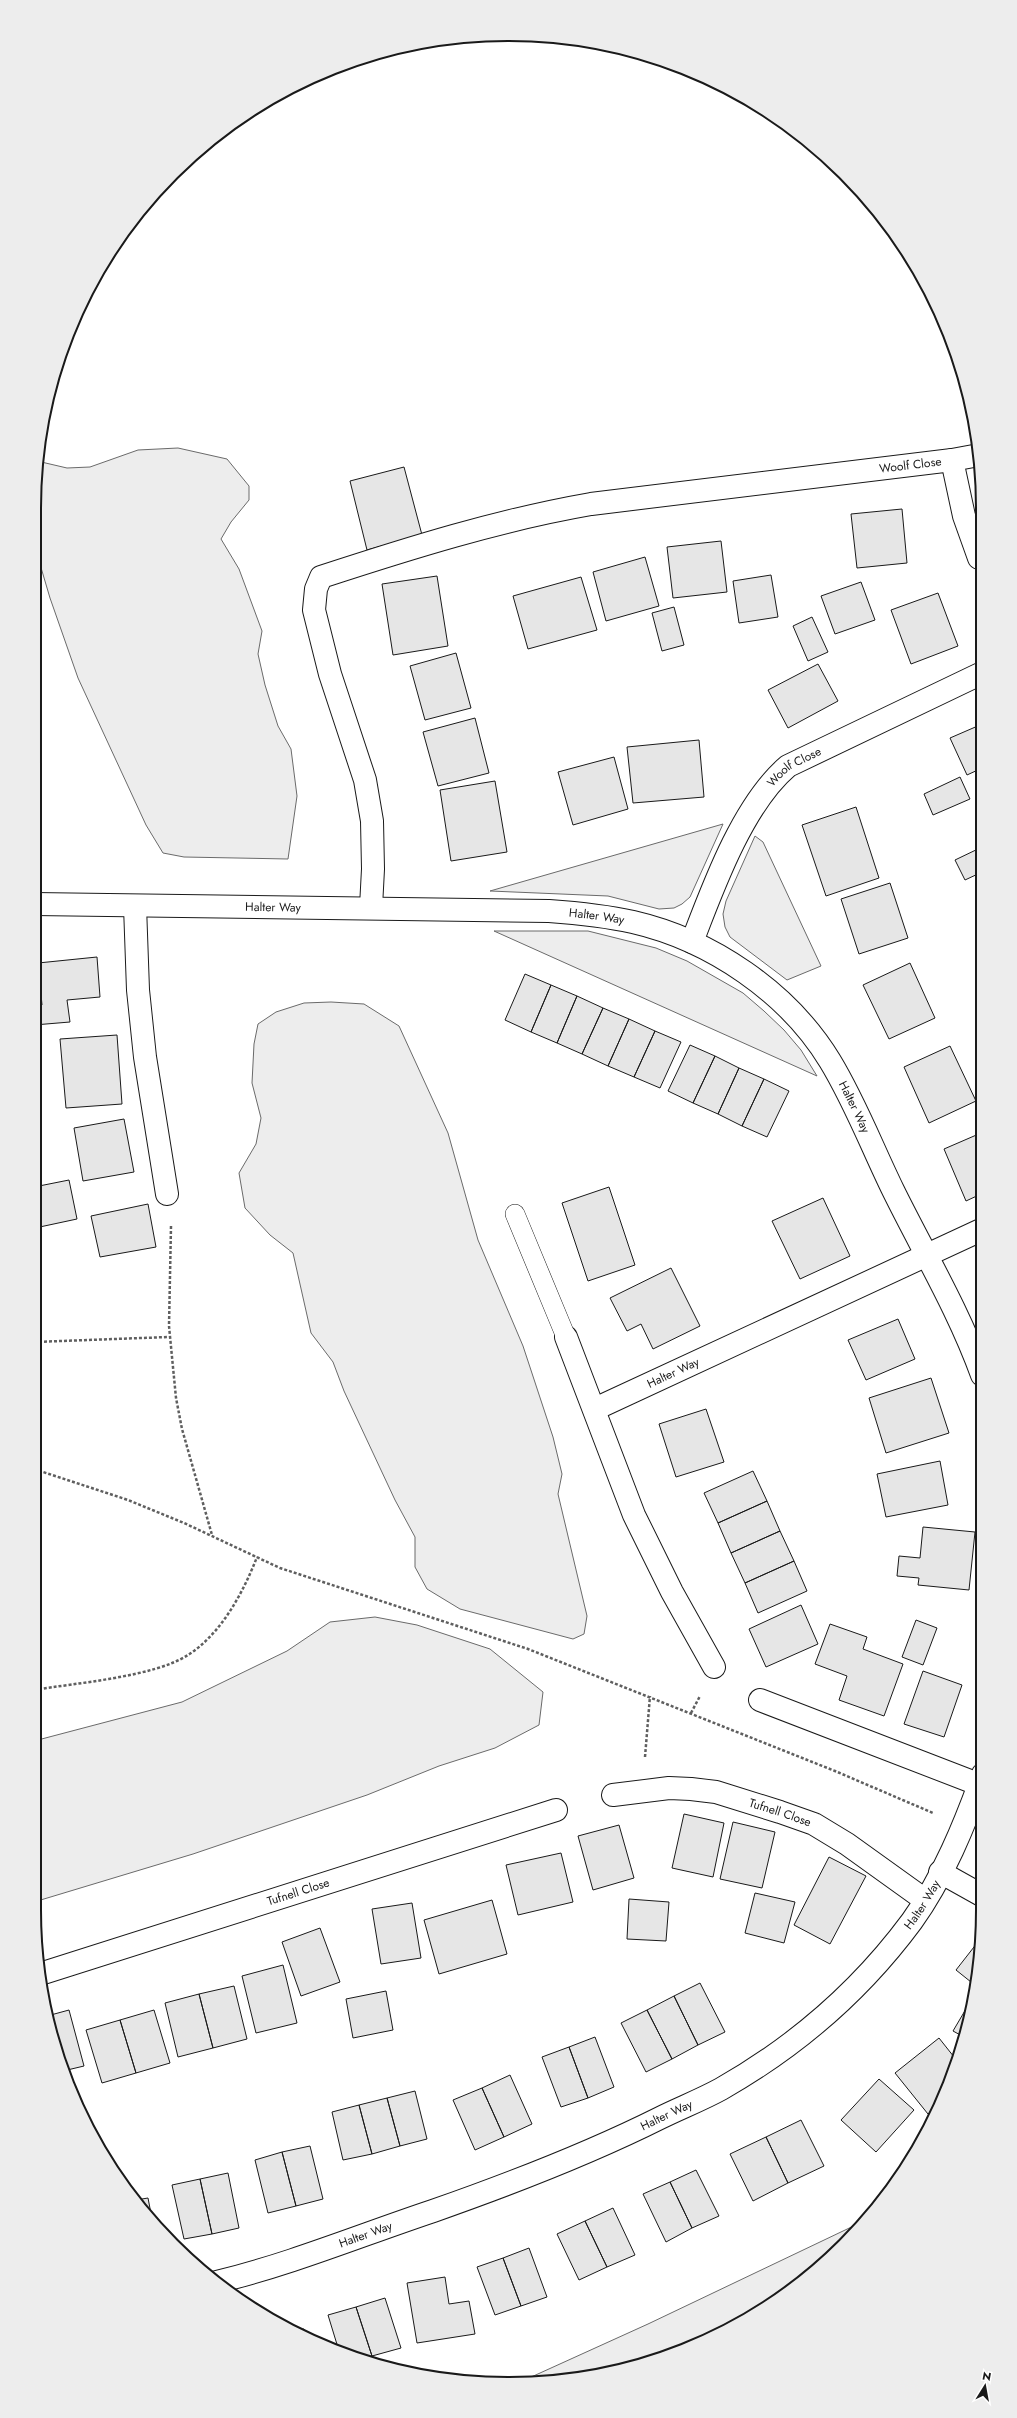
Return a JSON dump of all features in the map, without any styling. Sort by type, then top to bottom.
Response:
[{"type":"street","name":"Woolf Close","points":[[370,907],[373,869],[372,821],[365,780],[330,674],[314,610],[316,589],[321,577],[391,554],[532,514],[591,504],[869,471],[973,456]]},
{"type":"street","name":"Woolf Close","points":[[952,460],[964,516],[976,550]]},
{"type":"street","name":"Woolf Close","points":[[692,942],[738,834],[758,797],[772,779],[788,766],[976,676]]},
{"type":"street","name":"Halter Way","points":[[41,904],[370,907],[549,911],[592,915],[634,922],[692,942],[721,958],[775,995],[811,1034],[830,1060],[862,1119],[926,1257],[957,1318],[976,1361]]},
{"type":"street","points":[[135,906],[138,990],[145,1057],[167,1194]]},
{"type":"street","points":[[926,1257],[976,1232]]},
{"type":"street","name":"Halter Way","points":[[595,1409],[756,1333],[926,1257]]},
{"type":"street","points":[[566,1338],[641,1529],[672,1592],[714,1667]]},
{"type":"street","points":[[760,1700],[976,1780]]},
{"type":"street","name":"Tufnell Close","points":[[613,1795],[669,1788],[716,1792],[814,1824],[847,1844],[926,1900]]},
{"type":"street","name":"Halter Way","points":[[224,2280],[294,2259],[495,2189],[613,2141],[719,2090],[776,2053],[806,2030],[849,1993],[882,1957],[926,1900],[976,1794]]},
{"type":"street","name":"Tufnell Close","points":[[45,1972],[556,1810]]},
{"type":"street","points":[[940,1872],[976,1892]]},
{"type":"lane","points":[[515,1214],[566,1338]]},
{"type":"path","points":[[167,1194],[172,1237],[169,1337],[176,1398],[182,1429],[212,1536]]},
{"type":"path","points":[[41,1342],[169,1337]]},
{"type":"path","points":[[41,1471],[128,1500],[212,1536],[280,1568],[528,1649],[650,1696],[835,1771],[962,1826]]},
{"type":"path","points":[[41,1689],[161,1667],[188,1656],[206,1640],[246,1586],[257,1557]]},
{"type":"path","points":[[642,1791],[650,1696]]},
{"type":"shaded area","points":[[178,448],[227,459],[249,486],[249,500],[231,522],[221,539],[239,569],[262,631],[258,654],[265,685],[278,726],[291,749],[297,796],[288,859],[184,857],[163,853],[146,825],[78,678],[41,568],[41,508],[43,463],[67,468],[90,467],[138,450]]},
{"type":"shaded area","points":[[723,824],[690,897],[682,904],[674,908],[659,909],[608,896],[490,891]]},
{"type":"shaded area","points":[[755,836],[763,842],[821,966],[787,980],[730,937],[725,927],[723,914],[726,901]]},
{"type":"shaded area","points":[[494,931],[588,931],[656,948],[687,961],[743,993],[764,1011],[784,1030],[801,1050],[817,1076]]},
{"type":"shaded area","points":[[331,1002],[364,1004],[399,1026],[448,1133],[478,1240],[523,1346],[553,1437],[562,1474],[558,1494],[587,1616],[584,1634],[573,1639],[460,1609],[427,1589],[415,1567],[415,1537],[395,1500],[344,1391],[333,1362],[311,1333],[293,1253],[270,1235],[245,1208],[239,1173],[256,1144],[261,1118],[252,1083],[254,1044],[258,1024],[276,1012],[304,1003]]},
{"type":"shaded area","points":[[375,1617],[417,1625],[490,1649],[543,1692],[539,1725],[495,1748],[439,1766],[367,1795],[193,1854],[41,1900],[41,1739],[182,1702],[287,1651],[330,1622]]},
{"type":"shaded area","points":[[851,2227],[817,2261],[793,2280],[768,2298],[715,2329],[659,2352],[629,2361],[570,2373],[533,2376],[648,2324]]},
{"type":"building","points":[[404,467],[422,535],[367,550],[350,481]]},
{"type":"building","points":[[902,509],[907,563],[857,568],[851,514]]},
{"type":"building","points":[[721,541],[727,592],[673,598],[667,547]]},
{"type":"building","points":[[645,557],[659,606],[606,621],[593,572]]},
{"type":"building","points":[[771,575],[778,617],[739,623],[733,581]]},
{"type":"building","points":[[437,576],[448,646],[393,655],[382,584]]},
{"type":"building","points":[[581,577],[597,630],[528,649],[513,596]]},
{"type":"building","points":[[861,582],[875,620],[835,634],[821,596]]},
{"type":"building","points":[[938,593],[958,646],[911,664],[891,610]]},
{"type":"building","points":[[674,607],[684,645],[662,651],[652,613]]},
{"type":"building","points":[[812,617],[828,652],[808,661],[793,626]]},
{"type":"building","points":[[456,653],[471,708],[425,720],[410,666]]},
{"type":"building","points":[[818,664],[838,701],[788,728],[768,690]]},
{"type":"building","points":[[475,718],[489,773],[438,786],[423,732]]},
{"type":"building","points":[[976,727],[976,771],[967,775],[950,738]]},
{"type":"building","points":[[699,740],[704,797],[633,803],[627,747]]},
{"type":"building","points":[[614,757],[628,809],[573,825],[558,772]]},
{"type":"building","points":[[960,777],[970,799],[933,815],[924,794]]},
{"type":"building","points":[[495,781],[507,852],[451,861],[440,790]]},
{"type":"building","points":[[856,807],[879,878],[826,896],[802,825]]},
{"type":"building","points":[[976,850],[976,875],[965,880],[955,860]]},
{"type":"building","points":[[890,883],[908,938],[859,954],[841,899]]},
{"type":"building","points":[[97,957],[100,997],[67,1000],[70,1022],[41,1024],[41,963]]},
{"type":"building","points":[[910,963],[935,1018],[889,1039],[863,985]]},
{"type":"building","points":[[525,974],[551,985],[531,1032],[505,1020]]},
{"type":"building","points":[[551,985],[577,996],[557,1043],[531,1032]]},
{"type":"building","points":[[577,996],[603,1008],[582,1054],[557,1043]]},
{"type":"building","points":[[603,1008],[629,1019],[608,1066],[582,1054]]},
{"type":"building","points":[[629,1019],[655,1031],[634,1077],[608,1066]]},
{"type":"building","points":[[655,1031],[681,1042],[660,1088],[634,1077]]},
{"type":"building","points":[[117,1035],[122,1104],[66,1108],[60,1039]]},
{"type":"building","points":[[690,1045],[715,1056],[693,1103],[668,1091]]},
{"type":"building","points":[[950,1046],[976,1101],[929,1123],[904,1067]]},
{"type":"building","points":[[715,1056],[739,1068],[718,1114],[693,1103]]},
{"type":"building","points":[[739,1068],[764,1079],[742,1126],[718,1114]]},
{"type":"building","points":[[764,1079],[789,1091],[767,1137],[742,1126]]},
{"type":"building","points":[[124,1119],[134,1172],[83,1181],[74,1128]]},
{"type":"building","points":[[976,1135],[976,1196],[966,1201],[944,1149]]},
{"type":"building","points":[[69,1180],[77,1219],[41,1227],[41,1186]]},
{"type":"building","points":[[609,1187],[635,1265],[588,1281],[562,1203]]},
{"type":"building","points":[[823,1198],[850,1256],[800,1279],[772,1221]]},
{"type":"building","points":[[148,1204],[156,1247],[100,1257],[91,1216]]},
{"type":"building","points":[[671,1268],[700,1326],[653,1349],[641,1324],[627,1331],[610,1298]]},
{"type":"building","points":[[898,1319],[915,1359],[866,1380],[848,1340]]},
{"type":"building","points":[[931,1378],[949,1433],[886,1453],[869,1398]]},
{"type":"building","points":[[706,1409],[724,1462],[676,1477],[659,1424]]},
{"type":"building","points":[[940,1461],[948,1505],[886,1517],[877,1474]]},
{"type":"building","points":[[753,1471],[767,1501],[718,1523],[704,1493]]},
{"type":"building","points":[[767,1501],[780,1531],[731,1553],[718,1523]]},
{"type":"building","points":[[923,1527],[975,1532],[969,1590],[918,1585],[919,1578],[897,1576],[899,1556],[920,1558]]},
{"type":"building","points":[[780,1531],[794,1561],[745,1583],[731,1553]]},
{"type":"building","points":[[794,1561],[807,1591],[758,1613],[745,1583]]},
{"type":"building","points":[[801,1605],[818,1644],[766,1667],[749,1629]]},
{"type":"building","points":[[916,1620],[937,1628],[923,1665],[902,1657]]},
{"type":"building","points":[[830,1624],[867,1637],[863,1649],[903,1664],[884,1716],[839,1700],[847,1676],[815,1664]]},
{"type":"building","points":[[923,1671],[962,1685],[944,1737],[904,1724]]},
{"type":"building","points":[[684,1814],[724,1823],[713,1877],[672,1868]]},
{"type":"building","points":[[733,1822],[775,1832],[762,1888],[720,1879]]},
{"type":"building","points":[[619,1825],[634,1878],[593,1890],[578,1836]]},
{"type":"building","points":[[561,1853],[573,1902],[518,1915],[506,1865]]},
{"type":"building","points":[[829,1857],[866,1876],[830,1944],[794,1925]]},
{"type":"building","points":[[755,1893],[795,1902],[784,1943],[745,1933]]},
{"type":"building","points":[[629,1899],[669,1902],[666,1941],[627,1939]]},
{"type":"building","points":[[492,1900],[507,1954],[439,1974],[424,1920]]},
{"type":"building","points":[[412,1903],[421,1958],[381,1964],[372,1909]]},
{"type":"building","points":[[320,1928],[340,1982],[301,1996],[282,1942]]},
{"type":"building","points":[[974,1946],[970,1981],[956,1970]]},
{"type":"building","points":[[283,1965],[297,2023],[256,2033],[242,1976]]},
{"type":"building","points":[[700,1983],[725,2032],[698,2045],[674,1996]]},
{"type":"building","points":[[234,1986],[247,2039],[213,2048],[199,1994]]},
{"type":"building","points":[[386,1991],[393,2030],[353,2038],[346,1999]]},
{"type":"building","points":[[199,1994],[213,2048],[178,2057],[165,2003]]},
{"type":"building","points":[[674,1996],[698,2045],[672,2059],[647,2010]]},
{"type":"building","points":[[69,2010],[84,2066],[70,2069],[53,2014]]},
{"type":"building","points":[[154,2010],[170,2063],[136,2073],[120,2020]]},
{"type":"building","points":[[647,2010],[672,2059],[646,2072],[621,2023]]},
{"type":"building","points":[[964,2012],[959,2034],[953,2031]]},
{"type":"building","points":[[120,2020],[136,2073],[102,2083],[86,2030]]},
{"type":"building","points":[[595,2037],[614,2087],[588,2098],[569,2047]]},
{"type":"building","points":[[939,2038],[952,2055],[928,2114],[895,2073]]},
{"type":"building","points":[[569,2047],[588,2098],[561,2107],[542,2057]]},
{"type":"building","points":[[510,2075],[532,2124],[504,2137],[482,2088]]},
{"type":"building","points":[[879,2079],[914,2110],[876,2152],[841,2120]]},
{"type":"building","points":[[482,2088],[504,2137],[475,2150],[453,2100]]},
{"type":"building","points":[[415,2091],[427,2139],[400,2146],[387,2098]]},
{"type":"building","points":[[387,2098],[400,2146],[372,2154],[359,2105]]},
{"type":"building","points":[[359,2105],[372,2154],[343,2160],[332,2112]]},
{"type":"building","points":[[801,2120],[824,2166],[788,2183],[766,2137]]},
{"type":"building","points":[[766,2137],[788,2183],[753,2201],[730,2154]]},
{"type":"building","points":[[310,2146],[323,2199],[296,2206],[282,2152]]},
{"type":"building","points":[[282,2152],[296,2206],[268,2213],[255,2160]]},
{"type":"building","points":[[696,2170],[719,2216],[692,2228],[670,2182]]},
{"type":"building","points":[[228,2173],[239,2228],[212,2234],[200,2179]]},
{"type":"building","points":[[200,2179],[212,2234],[184,2239],[172,2185]]},
{"type":"building","points":[[670,2182],[692,2228],[666,2242],[643,2194]]},
{"type":"building","points":[[148,2198],[150,2209],[142,2199]]},
{"type":"building","points":[[613,2208],[635,2255],[607,2267],[585,2221]]},
{"type":"building","points":[[585,2221],[607,2267],[579,2280],[557,2234]]},
{"type":"building","points":[[529,2248],[547,2297],[521,2306],[503,2258]]},
{"type":"building","points":[[503,2258],[521,2306],[495,2315],[477,2267]]},
{"type":"building","points":[[445,2277],[449,2304],[469,2301],[475,2334],[417,2343],[407,2283]]},
{"type":"building","points":[[385,2298],[401,2348],[372,2356],[356,2307]]},
{"type":"building","points":[[356,2307],[372,2356],[337,2344],[328,2315]]}]
